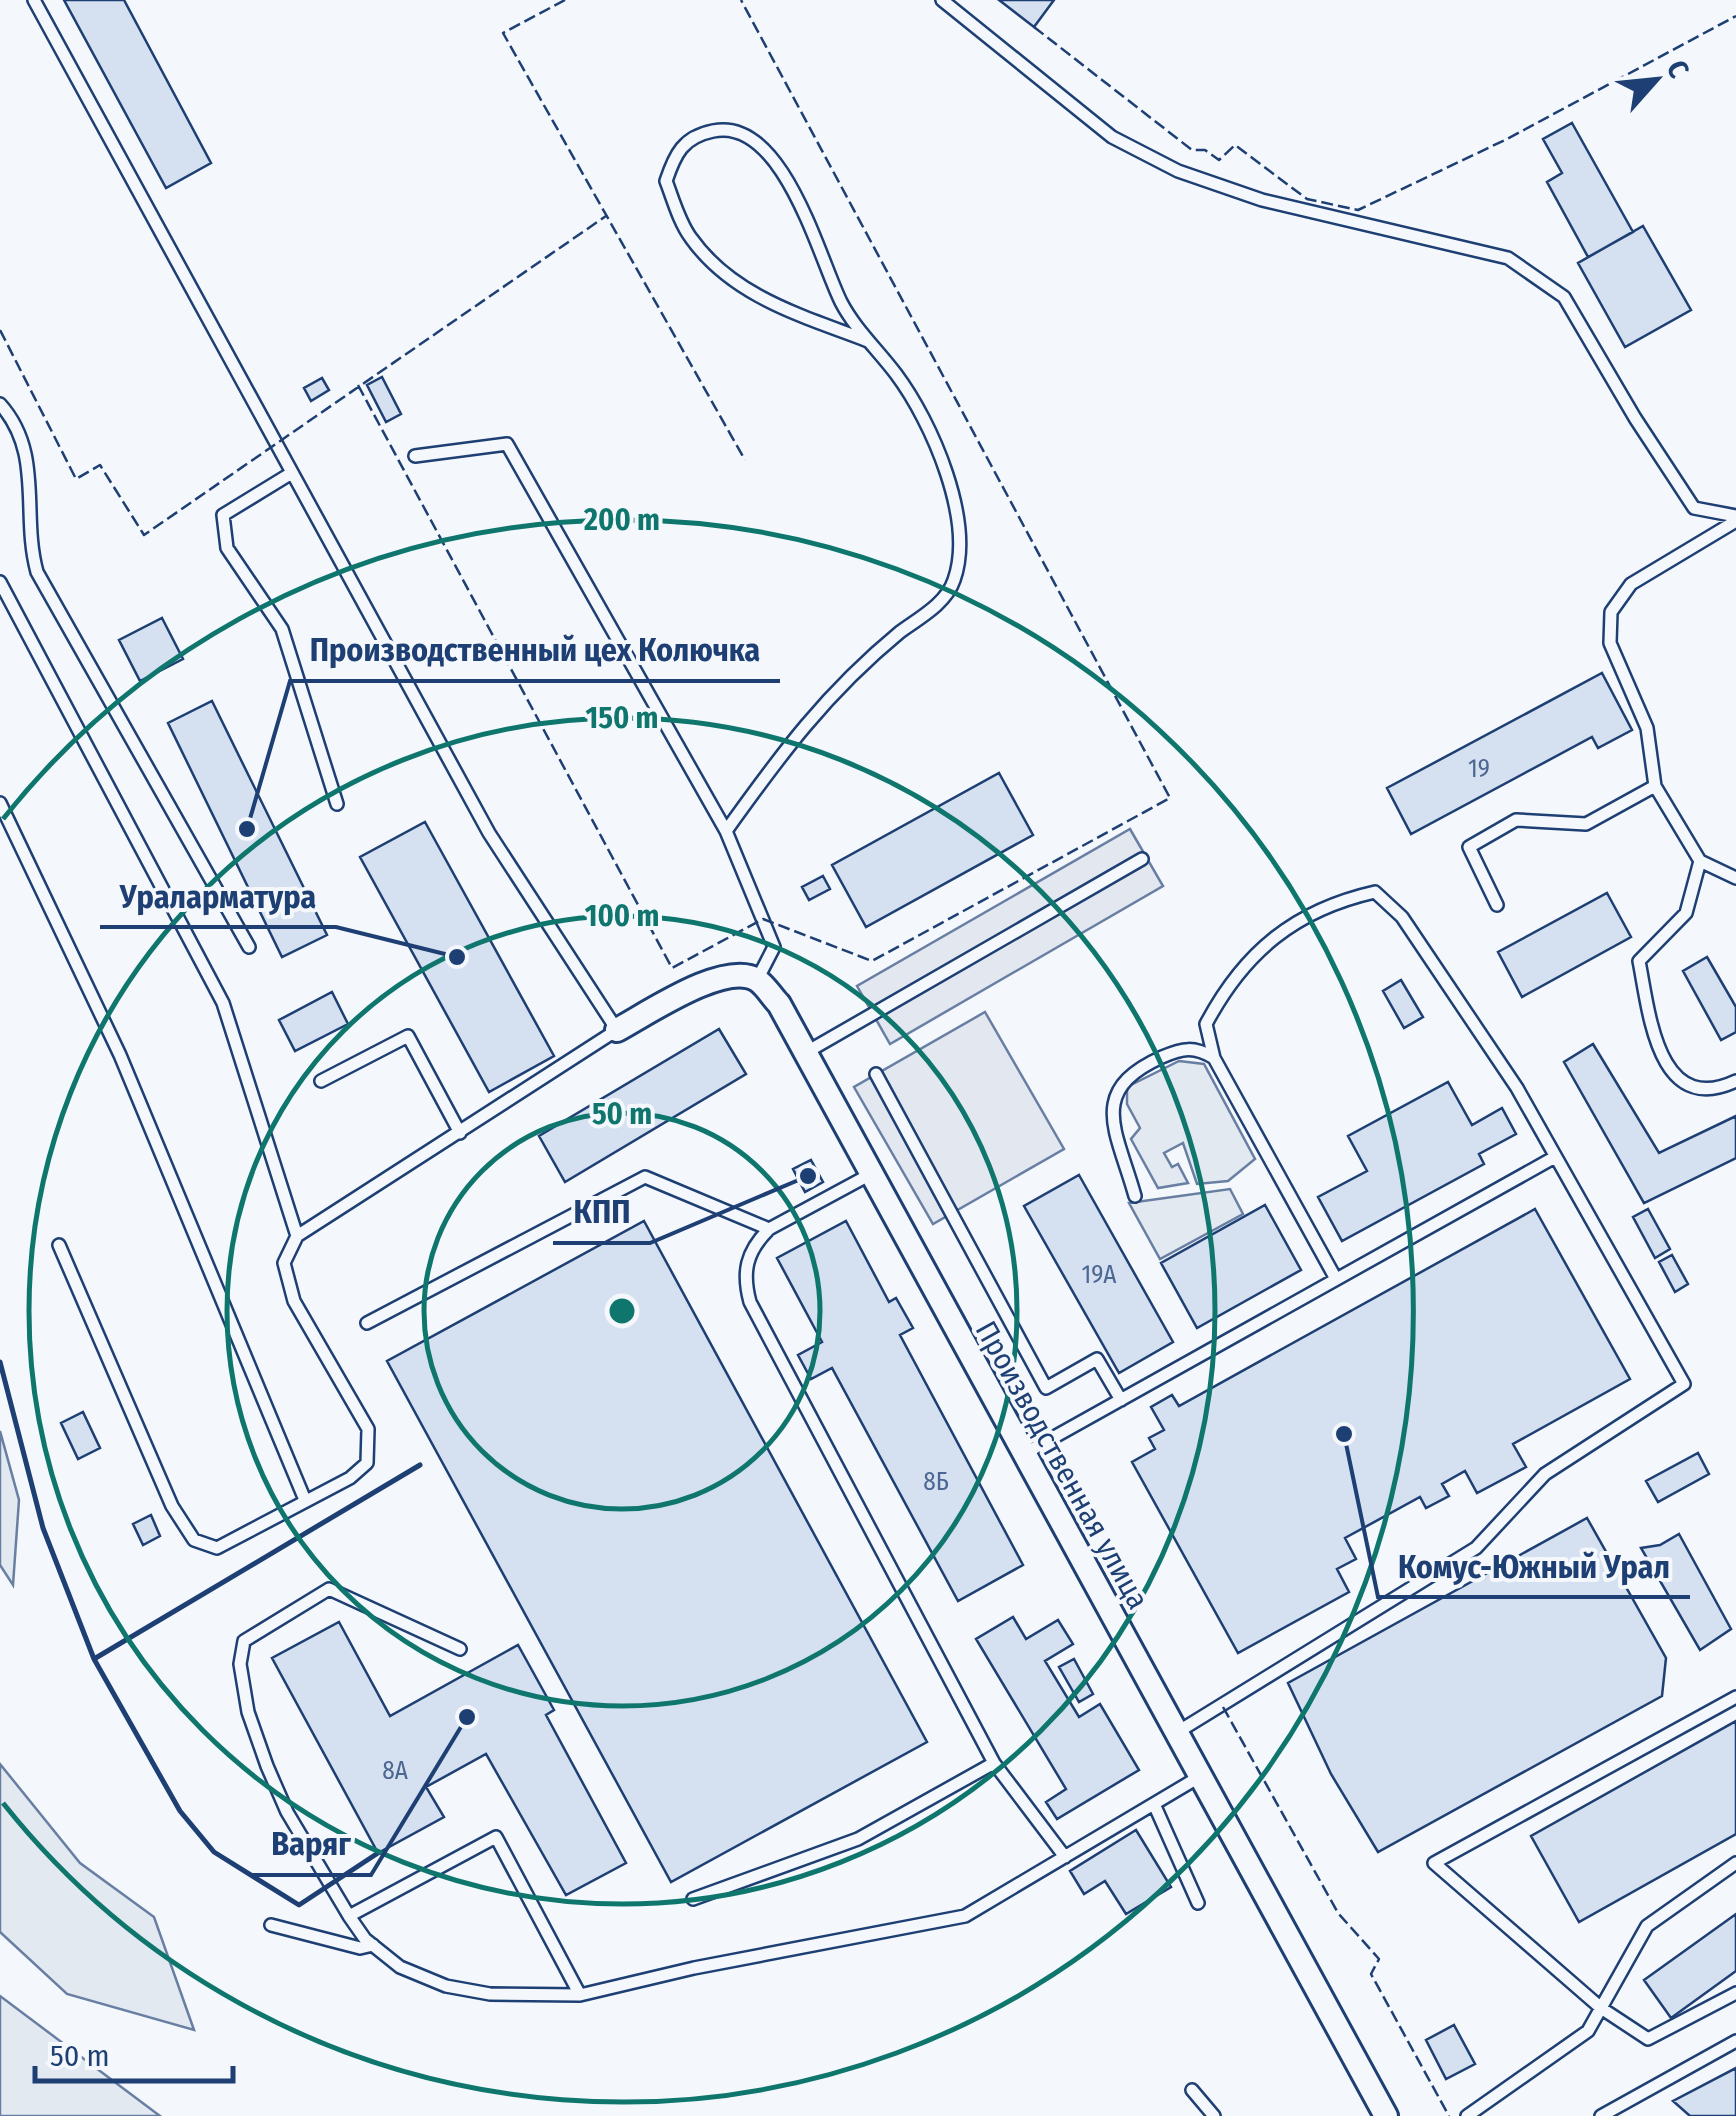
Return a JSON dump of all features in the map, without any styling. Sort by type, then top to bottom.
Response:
[{"type":"street","points":[[617,1030],[714,979],[736,973],[757,980]]},
{"type":"street","name":"Производственная улица","points":[[757,980],[779,1004],[1386,2116]]},
{"type":"lane","points":[[34,0],[489,832],[617,1030],[298,1236],[284,1264],[294,1301],[368,1428],[367,1463],[350,1478],[217,1548],[194,1540],[172,1506],[59,1245]]},
{"type":"lane","points":[[942,0],[1112,137],[1178,171],[1262,200],[1508,258],[1564,297],[1634,418],[1694,508],[1736,518]]},
{"type":"lane","points":[[726,831],[806,721],[879,650],[943,600],[955,579],[958,512],[940,449],[898,376],[841,303],[808,218],[785,177],[750,138],[721,129],[694,135],[674,154],[666,182],[688,235],[714,264],[756,297],[868,341]]},
{"type":"lane","points":[[0,404],[22,433],[30,470],[29,544],[36,572],[248,947]]},
{"type":"lane","points":[[415,456],[507,444],[726,831],[774,947],[757,980]]},
{"type":"lane","points":[[290,474],[224,514],[227,548],[282,629],[338,804]]},
{"type":"lane","points":[[1736,518],[1632,584],[1610,612],[1610,643],[1647,728],[1655,786],[1700,861],[1736,878]]},
{"type":"lane","points":[[0,582],[224,1002],[298,1236]]},
{"type":"lane","points":[[1497,905],[1469,847],[1516,820],[1586,824],[1655,786]]},
{"type":"lane","points":[[0,802],[120,1055],[305,1500]]},
{"type":"lane","points":[[804,1053],[1142,859]]},
{"type":"lane","points":[[1700,861],[1686,914],[1639,960],[1654,1042],[1668,1070],[1694,1086],[1720,1088],[1736,1081]]},
{"type":"lane","points":[[1176,1734],[1476,1548],[1545,1474],[1684,1384],[1517,1088],[1402,917],[1375,892],[1332,902],[1261,946],[1206,1024],[1214,1058],[1336,1279]]},
{"type":"lane","points":[[321,1081],[408,1036],[460,1132]]},
{"type":"lane","points":[[1134,1196],[1114,1124],[1113,1100],[1118,1085],[1134,1070],[1179,1050],[1198,1048],[1214,1058]]},
{"type":"lane","points":[[876,1074],[1046,1388],[1097,1359],[1122,1400]]},
{"type":"lane","points":[[1022,1455],[1554,1156]]},
{"type":"lane","points":[[869,1175],[769,1229],[747,1260],[744,1278],[750,1302],[994,1763],[1064,1857]]},
{"type":"lane","points":[[366,1323],[645,1177],[769,1229]]},
{"type":"lane","points":[[460,1649],[329,1589],[244,1641],[240,1664],[248,1712],[267,1766],[287,1812],[349,1916],[373,1946],[400,1967],[446,1986],[490,1994],[580,1996],[694,1968],[966,1916],[1199,1777]]},
{"type":"lane","points":[[1736,1697],[1434,1863],[1601,2008],[1648,2039],[1736,1993]]},
{"type":"lane","points":[[693,1899],[858,1839],[994,1763]]},
{"type":"lane","points":[[1154,1804],[1198,1904]]},
{"type":"lane","points":[[349,1916],[496,1837],[580,1996]]},
{"type":"lane","points":[[1467,2116],[1588,2031],[1648,1926],[1736,1863]]},
{"type":"lane","points":[[270,1925],[360,1948],[373,1946]]},
{"type":"lane","points":[[1601,2116],[1736,2041]]},
{"type":"lane","points":[[1192,2090],[1214,2116]]},
{"type":"shaded area","points":[[1130,829],[1163,886],[890,1044],[857,986]]},
{"type":"shaded area","points":[[985,1012],[1064,1149],[933,1224],[854,1087]]},
{"type":"shaded area","points":[[1179,1061],[1204,1064],[1255,1159],[1228,1181],[1197,1184],[1183,1143],[1164,1153],[1172,1167],[1178,1164],[1188,1183],[1158,1188],[1131,1139],[1140,1128],[1127,1104],[1127,1087]]},
{"type":"shaded area","points":[[1230,1189],[1243,1214],[1160,1259],[1129,1203]]},
{"type":"shaded area","points":[[0,1431],[19,1500],[13,1585],[0,1565]]},
{"type":"shaded area","points":[[0,1764],[80,1863],[154,1917],[194,2030],[67,1994],[0,1932]]},
{"type":"shaded area","points":[[0,1996],[160,2116],[0,2116]]},
{"type":"building","points":[[64,0],[124,0],[211,163],[166,188]]},
{"type":"building","points":[[999,0],[1054,0],[1034,27]]},
{"type":"building","points":[[1572,123],[1633,232],[1588,257],[1547,182],[1562,173],[1543,139]]},
{"type":"building","points":[[1643,226],[1691,310],[1625,347],[1578,263]]},
{"type":"building","points":[[382,377],[401,414],[386,422],[367,385]]},
{"type":"building","points":[[322,378],[329,390],[311,401],[304,388]]},
{"type":"building","points":[[162,618],[183,659],[140,681],[119,640]]},
{"type":"building","points":[[1602,673],[1632,730],[1598,748],[1592,737],[1411,834],[1387,788]]},
{"type":"building","points":[[212,701],[327,935],[282,957],[168,723]]},
{"type":"building","points":[[999,773],[1033,835],[866,927],[832,865]]},
{"type":"building","points":[[425,822],[554,1056],[489,1092],[360,857]]},
{"type":"building","points":[[823,876],[830,889],[809,900],[802,887]]},
{"type":"building","points":[[1607,893],[1631,937],[1522,997],[1498,952]]},
{"type":"building","points":[[1707,957],[1736,1007],[1736,1032],[1721,1040],[1683,971]]},
{"type":"building","points":[[1401,980],[1423,1017],[1404,1028],[1383,991]]},
{"type":"building","points":[[332,992],[348,1024],[295,1051],[279,1020]]},
{"type":"building","points":[[719,1029],[746,1074],[565,1182],[539,1136]]},
{"type":"building","points":[[1593,1044],[1659,1153],[1736,1116],[1736,1158],[1644,1203],[1564,1062]]},
{"type":"building","points":[[1448,1082],[1472,1125],[1502,1108],[1516,1134],[1479,1154],[1484,1164],[1342,1241],[1318,1197],[1367,1171],[1348,1136]]},
{"type":"building","points":[[811,1160],[823,1182],[805,1192],[793,1169]]},
{"type":"building","points":[[1079,1175],[1173,1342],[1119,1373],[1024,1206]]},
{"type":"building","points":[[1265,1205],[1301,1270],[1197,1328],[1161,1263]]},
{"type":"building","points":[[1535,1209],[1630,1379],[1513,1444],[1526,1467],[1477,1493],[1465,1471],[1442,1484],[1449,1496],[1426,1508],[1420,1497],[1345,1538],[1356,1559],[1337,1569],[1349,1592],[1238,1653],[1132,1462],[1155,1449],[1149,1438],[1164,1430],[1151,1407],[1172,1395],[1179,1406]]},
{"type":"building","points":[[1648,1209],[1670,1249],[1655,1258],[1633,1217]]},
{"type":"building","points":[[644,1221],[927,1742],[671,1882],[387,1361]]},
{"type":"building","points":[[846,1221],[889,1302],[896,1298],[913,1328],[900,1335],[1023,1565],[958,1601],[832,1368],[811,1379],[798,1355],[822,1342],[777,1258]]},
{"type":"building","points":[[1672,1255],[1688,1284],[1675,1292],[1659,1262]]},
{"type":"building","points":[[83,1412],[100,1448],[78,1459],[61,1423]]},
{"type":"building","points":[[1698,1453],[1709,1474],[1658,1502],[1646,1481]]},
{"type":"building","points":[[151,1515],[160,1536],[143,1545],[133,1524]]},
{"type":"building","points":[[1587,1518],[1666,1658],[1662,1696],[1378,1852],[1331,1774],[1288,1683]]},
{"type":"building","points":[[1679,1534],[1731,1629],[1700,1650],[1641,1548],[1660,1545]]},
{"type":"building","points":[[1013,1617],[1026,1639],[1058,1620],[1073,1644],[1045,1661],[1079,1717],[1100,1704],[1139,1770],[1057,1819],[1046,1802],[1066,1789],[976,1639]]},
{"type":"building","points":[[339,1622],[390,1716],[518,1645],[554,1710],[546,1715],[626,1863],[566,1895],[486,1754],[426,1787],[444,1817],[378,1853],[272,1658]]},
{"type":"building","points":[[1074,1659],[1093,1694],[1079,1702],[1059,1667]]},
{"type":"building","points":[[1736,1721],[1736,1834],[1579,1922],[1531,1836]]},
{"type":"building","points":[[1136,1830],[1171,1887],[1126,1914],[1105,1881],[1084,1894],[1070,1871]]},
{"type":"building","points":[[1736,1914],[1736,1971],[1671,2018],[1644,1980]]},
{"type":"building","points":[[1454,2025],[1475,2064],[1446,2079],[1426,2040]]},
{"type":"building","points":[[1736,2068],[1736,2116],[1690,2116],[1673,2101]]},
{"type":"fence","points":[[565,0],[503,33],[745,460]]},
{"type":"fence","points":[[358,385],[672,968],[763,919],[872,961],[1170,798],[741,0]]},
{"type":"fence","points":[[1034,27],[1192,150],[1205,150],[1219,160],[1235,145],[1307,199],[1358,210],[1507,139],[1736,16]]},
{"type":"fence","points":[[0,330],[76,479],[100,465],[144,535],[606,216]]},
{"type":"fence","points":[[1223,1707],[1338,1913],[1379,1959],[1371,1974],[1449,2116]]},
{"type":"wall","points":[[0,1362],[43,1528],[94,1659]]},
{"type":"wall","points":[[378,1853],[299,1905],[214,1852],[180,1811],[94,1659],[420,1465]]},
{"type":"place","name":"Производственный цех Колючка","points":[[247,829]]},
{"type":"place","name":"Ураларматура","points":[[457,957]]},
{"type":"place","name":"КПП","points":[[808,1176]]},
{"type":"place","name":"Комус-Южный Урал","points":[[1344,1434]]},
{"type":"place","name":"Варяг","points":[[467,1717]]}]
